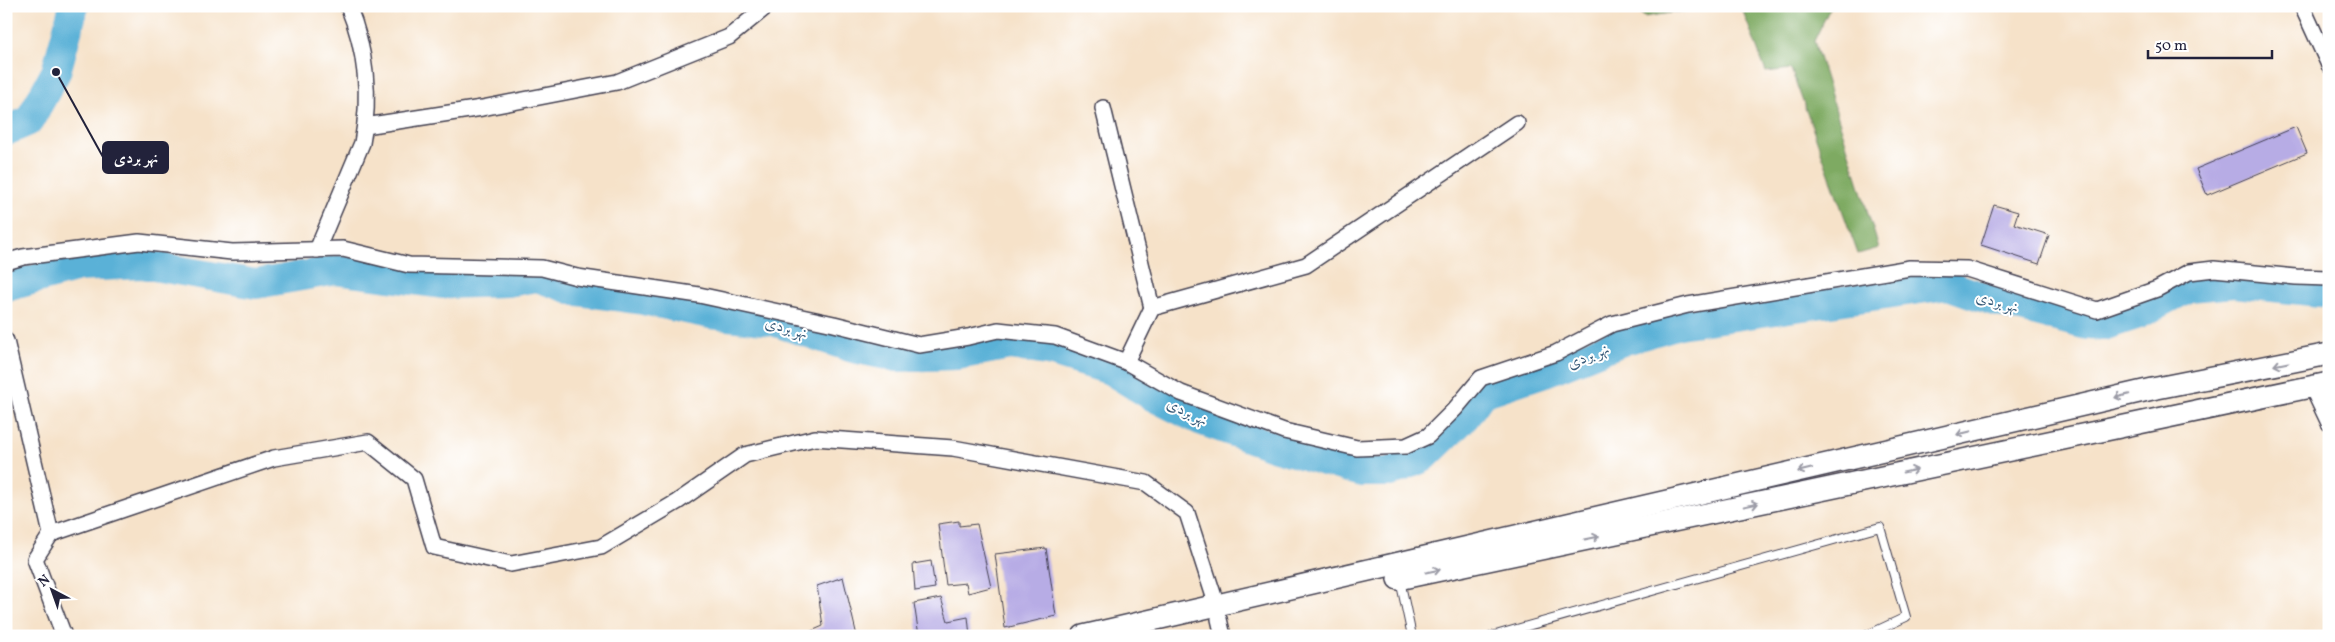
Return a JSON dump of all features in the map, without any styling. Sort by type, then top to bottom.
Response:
[{"type":"main road","points":[[1083,636],[1220,620],[2142,391],[2329,354]]},
{"type":"main road","points":[[1147,636],[1400,578],[2321,385]]},
{"type":"street","points":[[317,250],[362,143],[365,126],[365,68],[356,29],[348,6]]},
{"type":"street","points":[[365,126],[482,108],[617,82],[730,37],[767,6]]},
{"type":"street","points":[[2302,6],[2329,65]]},
{"type":"street","points":[[1104,108],[1152,308],[1126,362]]},
{"type":"street","points":[[1152,308],[1306,265],[1517,123]]},
{"type":"street","points":[[6,262],[23,257],[139,242],[232,252],[343,249],[409,265],[542,268],[577,276],[699,295],[834,324],[918,345],[998,330],[1055,336],[1126,362],[1181,393],[1284,431],[1357,448],[1406,446],[1428,436],[1455,410],[1481,378],[1556,353],[1612,324],[1688,305],[1910,268],[1967,269],[2097,310],[2157,289],[2189,272],[2214,269],[2296,277],[2329,278]]},
{"type":"street","points":[[6,341],[51,534]]},
{"type":"street","points":[[2321,385],[2329,423]]},
{"type":"street","points":[[64,636],[35,559],[51,534],[274,458],[368,442],[414,479],[434,547],[511,564],[601,547],[677,502],[745,455],[816,438],[953,448],[1146,483],[1186,513],[1220,620]]},
{"type":"lane","points":[[1492,636],[1880,527],[1906,618],[1865,636]]},
{"type":"lane","points":[[1400,578],[1412,636]]},
{"type":"green space","points":[[1635,6],[1717,6],[1644,17]]},
{"type":"green space","points":[[1741,6],[1831,6],[1814,41],[1879,248],[1858,254],[1791,69],[1766,72]]},
{"type":"building","points":[[2296,127],[2307,153],[2207,195],[2196,169]]},
{"type":"building","points":[[1994,205],[2018,212],[2014,224],[2049,235],[2039,264],[1981,245]]},
{"type":"building","points":[[959,521],[959,526],[977,524],[991,587],[968,593],[966,583],[946,585],[938,524]]},
{"type":"building","points":[[1046,548],[1056,616],[1005,628],[995,554]]},
{"type":"building","points":[[931,561],[935,588],[915,591],[913,564]]},
{"type":"building","points":[[843,577],[857,636],[800,636],[823,626],[817,586]]},
{"type":"building","points":[[941,598],[948,621],[968,617],[970,636],[919,636],[914,603]]},
{"type":"waterway","name":"نهر بردى","points":[[6,131],[29,121],[56,72],[74,6]]},
{"type":"waterway","name":"نهر بردى","points":[[6,287],[78,267],[142,264],[256,284],[336,270],[444,284],[508,282],[537,277],[577,291],[643,300],[710,314],[773,321],[853,348],[897,357],[958,355],[1010,345],[1052,352],[1110,370],[1152,396],[1200,420],[1273,446],[1362,472],[1390,472],[1423,458],[1465,417],[1482,393],[1545,372],[1625,340],[1679,324],[1948,285],[1994,301],[2087,325],[2103,326],[2139,314],[2190,287],[2234,283],[2329,293]]},
{"type":"place","name":"نهر بردى","points":[[56,72]]}]
